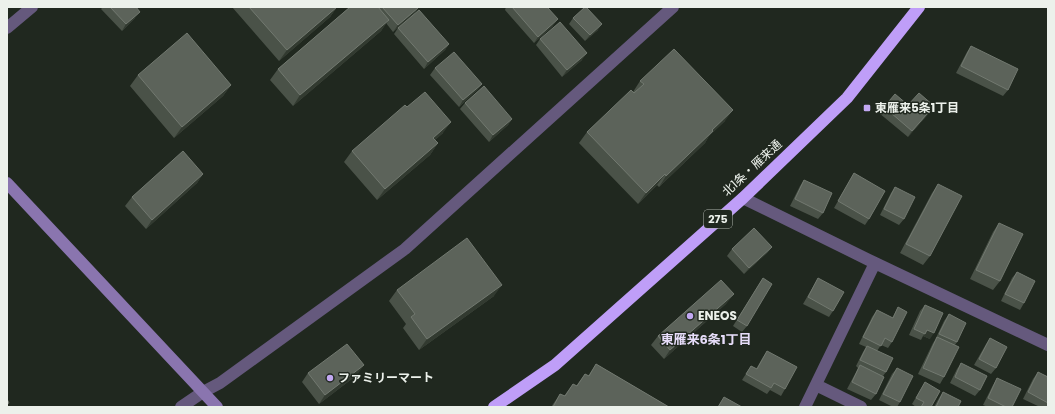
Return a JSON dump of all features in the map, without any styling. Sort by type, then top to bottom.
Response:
[{"type":"highway","name":"北1条・雁来通","points":[[494,407],[555,365],[742,198],[847,98],[919,7]]},
{"type":"street","points":[[7,28],[32,7]]},
{"type":"street","points":[[181,407],[203,392],[220,383],[405,249],[673,7]]},
{"type":"street","points":[[7,183],[217,407]]},
{"type":"street","points":[[742,198],[1048,345]]},
{"type":"street","points":[[804,407],[875,263]]},
{"type":"street","points":[[816,385],[861,407]]},
{"type":"building","points":[[110,7],[136,7],[140,12],[126,24]]},
{"type":"building","points":[[249,7],[337,7],[287,50]]},
{"type":"building","points":[[350,7],[378,7],[389,20],[300,95],[278,69]]},
{"type":"building","points":[[382,7],[417,7],[418,8],[398,25]]},
{"type":"building","points":[[512,7],[547,7],[558,19],[538,37]]},
{"type":"building","points":[[585,7],[602,24],[590,35],[573,18]]},
{"type":"building","points":[[419,10],[449,44],[428,62],[398,28]]},
{"type":"building","points":[[560,22],[587,53],[567,70],[540,39]]},
{"type":"building","points":[[187,33],[231,85],[182,127],[138,75]]},
{"type":"building","points":[[971,46],[1018,69],[1008,90],[961,66]]},
{"type":"building","points":[[674,49],[733,110],[666,176],[665,174],[646,193],[587,132],[631,90],[634,93],[644,84],[640,81]]},
{"type":"building","points":[[454,52],[482,84],[463,100],[435,68]]},
{"type":"building","points":[[484,86],[512,119],[493,135],[465,103]]},
{"type":"building","points":[[425,92],[451,122],[433,138],[438,143],[385,189],[352,151],[405,105],[407,107]]},
{"type":"building","points":[[919,93],[934,106],[912,131],[884,107],[895,94],[908,105]]},
{"type":"building","points":[[183,151],[203,174],[152,220],[132,197]]},
{"type":"building","points":[[854,173],[885,191],[869,219],[838,201]]},
{"type":"building","points":[[804,180],[832,193],[823,213],[795,199]]},
{"type":"building","points":[[938,184],[962,196],[930,256],[906,244]]},
{"type":"building","points":[[895,187],[915,197],[904,219],[884,209]]},
{"type":"building","points":[[999,223],[1023,234],[1000,281],[976,270]]},
{"type":"building","points":[[754,228],[772,247],[749,268],[732,249]]},
{"type":"building","points":[[467,238],[502,285],[427,339],[411,317],[415,314],[397,290]]},
{"type":"building","points":[[1017,272],[1035,281],[1024,303],[1005,294]]},
{"type":"building","points":[[763,278],[772,284],[747,326],[737,320]]},
{"type":"building","points":[[818,278],[844,292],[833,311],[808,297]]},
{"type":"building","points":[[721,280],[734,294],[670,350],[658,336]]},
{"type":"building","points":[[925,305],[943,313],[934,333],[927,330],[925,334],[914,329]]},
{"type":"building","points":[[898,307],[907,312],[892,342],[885,338],[881,346],[863,337],[877,310],[893,318]]},
{"type":"building","points":[[949,314],[966,323],[957,342],[939,334]]},
{"type":"building","points":[[937,337],[959,347],[944,377],[923,368]]},
{"type":"building","points":[[990,338],[1007,347],[996,368],[979,359]]},
{"type":"building","name":"ファミリーマート","points":[[347,344],[364,365],[325,395],[308,373]]},
{"type":"building","points":[[867,346],[893,358],[886,372],[860,360]]},
{"type":"building","points":[[767,351],[797,367],[785,389],[774,383],[771,388],[746,374],[751,366],[757,369]]},
{"type":"building","points":[[961,363],[987,376],[980,390],[955,377]]},
{"type":"building","points":[[596,364],[669,407],[553,407],[560,394],[565,396],[573,384],[577,386],[585,374],[589,376]]},
{"type":"building","points":[[860,365],[884,377],[876,394],[852,382]]},
{"type":"building","points":[[897,368],[913,376],[900,402],[883,394]]},
{"type":"building","points":[[1038,372],[1048,377],[1048,403],[1028,392]]},
{"type":"building","points":[[997,378],[1021,389],[1012,407],[1006,407],[988,398]]},
{"type":"building","points":[[925,382],[940,391],[931,407],[921,407],[924,402],[916,398]]},
{"type":"building","points":[[943,392],[961,401],[958,407],[936,407]]},
{"type":"building","points":[[724,397],[742,407],[718,407]]},
{"type":"place","name":"東雁来5条1丁目","points":[[867,108]]},
{"type":"place","name":"ENEOS","points":[[690,316]]},
{"type":"place","name":"ファミリーマート","points":[[330,378]]},
{"type":"district","name":"東雁来6条1丁目","points":[[706,339]]}]
